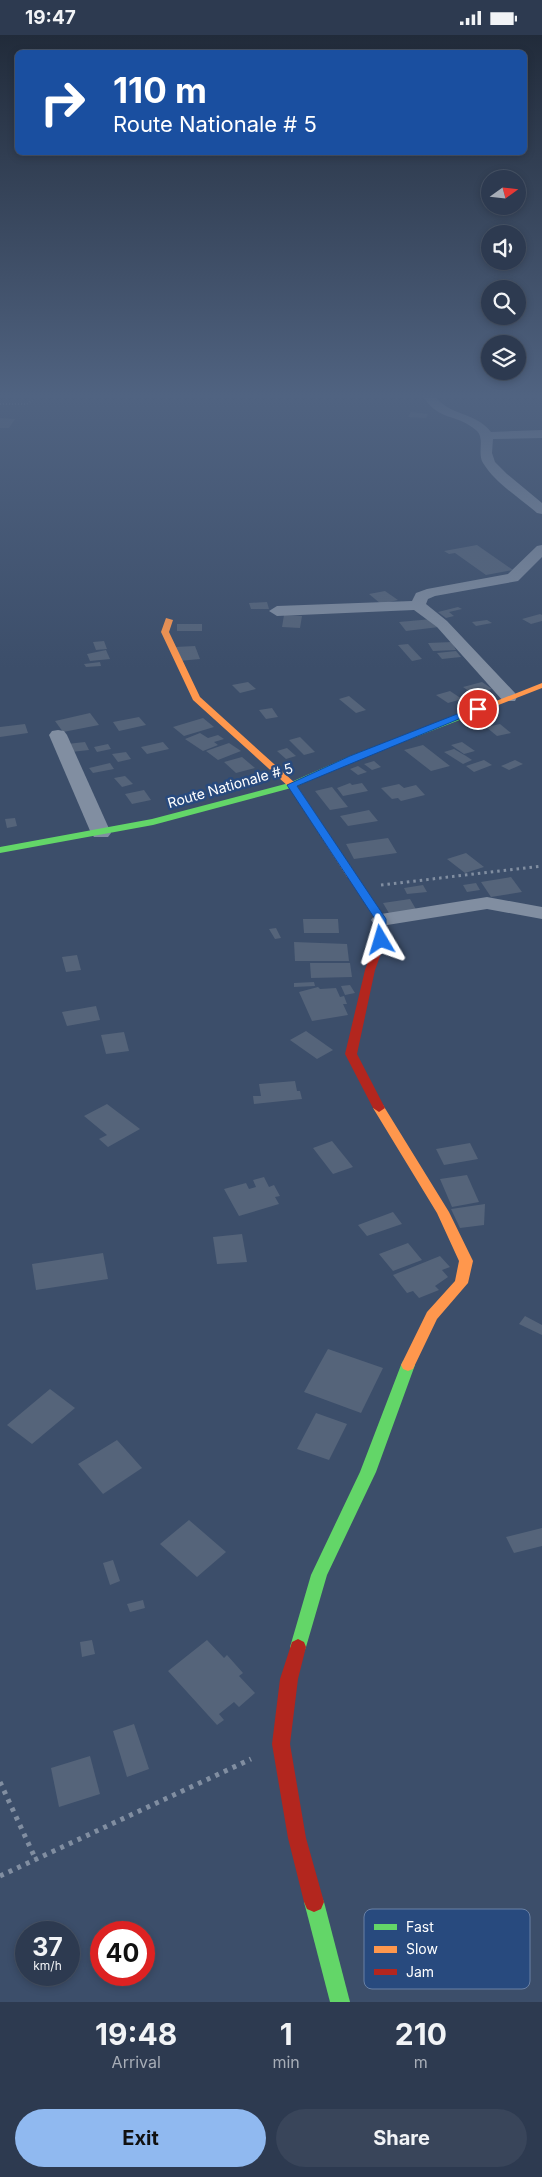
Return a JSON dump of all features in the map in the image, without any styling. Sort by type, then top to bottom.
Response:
[{"type":"street","points":[[510,485],[542,510]]},
{"type":"street","points":[[418,605],[420,597],[432,592],[513,577],[542,549]]},
{"type":"street","points":[[276,611],[418,605],[442,624],[510,697]]},
{"type":"street","points":[[169,620],[165,632],[196,698],[292,785],[381,919],[381,940],[370,971],[351,1054],[378,1106],[443,1212],[466,1261],[461,1283],[432,1316],[408,1366],[368,1472],[319,1575],[288,1679],[281,1745],[297,1838],[340,2002]]},
{"type":"street","name":"Route Nationale # 5","points":[[0,850],[101,833],[186,814],[292,785],[353,758],[542,685]]},
{"type":"street","points":[[58,735],[101,833]]},
{"type":"street","points":[[381,919],[487,903],[513,906],[542,913]]},
{"type":"path","points":[[358,883],[383,885],[542,866]]},
{"type":"path","points":[[0,1876],[281,1745]]},
{"type":"path","points":[[0,1782],[36,1860]]},
{"type":"building","points":[[477,545],[513,570],[486,575],[455,553],[449,554],[444,551]]},
{"type":"building","points":[[385,591],[398,600],[381,604],[369,594]]},
{"type":"building","points":[[267,602],[269,609],[251,609],[249,603]]},
{"type":"building","points":[[458,607],[462,609],[449,612],[454,616],[446,618],[438,612]]},
{"type":"building","points":[[284,615],[302,616],[300,628],[282,627]]},
{"type":"building","points":[[542,615],[542,621],[531,624],[522,619]]},
{"type":"building","points":[[432,619],[439,627],[406,631],[399,622]]},
{"type":"building","points":[[487,620],[492,623],[476,626],[472,622]]},
{"type":"building","points":[[177,624],[202,624],[202,631],[177,631]]},
{"type":"building","points":[[104,641],[107,649],[96,650],[93,642]]},
{"type":"building","points":[[452,642],[456,650],[433,651],[428,643]]},
{"type":"building","points":[[408,644],[422,659],[412,661],[398,645]]},
{"type":"building","points":[[195,646],[200,659],[179,661],[175,647]]},
{"type":"building","points":[[106,650],[110,659],[90,661],[87,654]]},
{"type":"building","points":[[456,651],[461,657],[442,659],[437,653]]},
{"type":"building","points":[[100,662],[101,666],[86,667],[84,664]]},
{"type":"building","points":[[248,682],[256,689],[240,693],[232,685]]},
{"type":"building","points":[[482,682],[492,689],[473,694],[463,687]]},
{"type":"building","points":[[450,691],[462,699],[448,703],[436,695]]},
{"type":"building","points":[[349,696],[366,710],[356,713],[339,699]]},
{"type":"building","points":[[272,708],[278,717],[266,719],[259,710]]},
{"type":"building","points":[[90,713],[99,725],[63,732],[55,721]]},
{"type":"building","points":[[139,717],[146,725],[119,731],[113,722]]},
{"type":"building","points":[[203,718],[214,727],[184,736],[173,727]]},
{"type":"building","points":[[25,724],[28,733],[0,737],[0,727]]},
{"type":"building","points":[[500,724],[511,733],[497,736],[486,727]]},
{"type":"building","points":[[200,733],[208,738],[218,735],[224,739],[214,742],[218,745],[203,751],[185,739]]},
{"type":"building","points":[[300,737],[315,752],[304,755],[289,740]]},
{"type":"building","points":[[85,742],[89,750],[71,752],[67,744]]},
{"type":"building","points":[[163,742],[169,749],[147,754],[141,747]]},
{"type":"building","points":[[462,742],[475,751],[464,754],[451,745]]},
{"type":"building","points":[[229,743],[241,751],[218,760],[206,751]]},
{"type":"building","points":[[108,744],[111,749],[97,752],[94,747]]},
{"type":"building","points":[[423,745],[450,766],[431,771],[404,750]]},
{"type":"building","points":[[287,748],[296,756],[286,759],[277,751]]},
{"type":"building","points":[[454,749],[472,760],[463,764],[444,752]]},
{"type":"building","points":[[126,752],[131,759],[118,762],[112,754]]},
{"type":"building","points":[[242,757],[255,768],[236,773],[224,762]]},
{"type":"building","points":[[484,760],[492,765],[474,772],[466,766]]},
{"type":"building","points":[[515,760],[523,764],[509,770],[501,766]]},
{"type":"building","points":[[374,761],[381,767],[372,770],[364,764]]},
{"type":"building","points":[[110,763],[114,769],[93,773],[89,768]]},
{"type":"building","points":[[358,766],[367,772],[358,775],[350,769]]},
{"type":"building","points":[[125,776],[133,784],[122,787],[114,778]]},
{"type":"building","points":[[350,783],[352,785],[362,783],[368,791],[343,796],[337,788]]},
{"type":"building","points":[[399,784],[404,788],[416,785],[425,795],[401,801],[398,798],[392,799],[381,788]]},
{"type":"building","points":[[332,787],[348,807],[330,810],[315,791]]},
{"type":"building","points":[[144,790],[151,800],[132,804],[125,794]]},
{"type":"building","points":[[369,810],[378,821],[348,826],[340,816]]},
{"type":"building","points":[[15,818],[17,826],[7,828],[5,819]]},
{"type":"building","points":[[388,838],[397,853],[354,859],[346,844]]},
{"type":"building","points":[[466,853],[484,867],[465,873],[447,859]]},
{"type":"building","points":[[511,877],[522,892],[491,897],[481,882]]},
{"type":"building","points":[[476,883],[480,890],[467,892],[463,885]]},
{"type":"building","points":[[423,885],[427,892],[407,894],[404,888]]},
{"type":"building","points":[[410,899],[417,911],[390,915],[383,903]]},
{"type":"building","points":[[303,919],[338,919],[339,933],[304,933]]},
{"type":"building","points":[[276,928],[281,938],[275,939],[269,929]]},
{"type":"building","points":[[294,942],[347,944],[349,961],[295,961]]},
{"type":"building","points":[[77,955],[81,970],[66,972],[62,957]]},
{"type":"building","points":[[310,963],[350,963],[352,977],[311,978]]},
{"type":"building","points":[[314,982],[315,986],[294,987],[294,983]]},
{"type":"building","points":[[350,985],[355,993],[345,995],[341,986]]},
{"type":"building","points":[[318,987],[320,989],[336,988],[340,997],[344,996],[347,1004],[343,1004],[348,1015],[312,1021],[299,992]]},
{"type":"building","points":[[96,1006],[100,1020],[67,1026],[62,1012]]},
{"type":"building","points":[[306,1031],[333,1050],[317,1059],[290,1040]]},
{"type":"building","points":[[124,1032],[129,1051],[106,1054],[101,1035]]},
{"type":"building","points":[[295,1081],[297,1091],[300,1091],[302,1099],[254,1104],[253,1096],[261,1096],[259,1084]]},
{"type":"building","points":[[107,1104],[140,1129],[108,1147],[99,1139],[107,1135],[84,1116]]},
{"type":"building","points":[[332,1141],[353,1167],[333,1174],[313,1148]]},
{"type":"building","points":[[470,1143],[478,1159],[444,1165],[436,1149]]},
{"type":"building","points":[[467,1175],[479,1202],[452,1207],[440,1179]]},
{"type":"building","points":[[264,1177],[269,1187],[274,1185],[280,1196],[275,1197],[279,1204],[239,1216],[224,1189],[246,1183],[249,1189],[256,1187],[253,1180]]},
{"type":"building","points":[[485,1204],[484,1225],[460,1228],[451,1209]]},
{"type":"building","points":[[393,1212],[402,1224],[367,1236],[358,1225]]},
{"type":"building","points":[[242,1234],[247,1262],[217,1264],[213,1237]]},
{"type":"building","points":[[408,1243],[422,1260],[393,1271],[379,1254]]},
{"type":"building","points":[[103,1253],[108,1279],[36,1290],[32,1264]]},
{"type":"building","points":[[440,1256],[450,1267],[442,1270],[448,1277],[435,1286],[439,1290],[419,1298],[413,1291],[407,1293],[393,1275]]},
{"type":"building","points":[[525,1316],[542,1325],[542,1335],[519,1324]]},
{"type":"building","points":[[328,1349],[383,1368],[361,1413],[304,1392]]},
{"type":"building","points":[[50,1389],[75,1408],[32,1444],[7,1425]]},
{"type":"building","points":[[316,1413],[347,1424],[329,1460],[297,1449]]},
{"type":"building","points":[[117,1440],[142,1468],[103,1494],[78,1464]]},
{"type":"building","points":[[189,1520],[226,1552],[197,1577],[160,1544]]},
{"type":"building","points":[[542,1528],[542,1546],[514,1553],[506,1537]]},
{"type":"building","points":[[113,1560],[120,1581],[110,1585],[103,1563]]},
{"type":"building","points":[[143,1600],[145,1608],[130,1612],[127,1604]]},
{"type":"building","points":[[92,1640],[95,1654],[82,1657],[80,1642]]},
{"type":"building","points":[[207,1640],[224,1658],[227,1655],[243,1673],[239,1676],[255,1693],[239,1707],[234,1702],[219,1714],[224,1720],[217,1725],[168,1671]]},
{"type":"building","points":[[134,1724],[149,1769],[127,1777],[113,1731]]},
{"type":"building","points":[[90,1756],[100,1794],[59,1807],[51,1768]]},
{"type":"traffic: fast","points":[[0,850],[153,822],[292,785],[353,758],[480,709]]},
{"type":"traffic: fast","points":[[298,1647],[319,1575],[368,1472],[408,1365]]},
{"type":"traffic: fast","points":[[314,1902],[340,2002]]},
{"type":"traffic: slow","points":[[169,620],[165,632],[196,698],[292,785],[351,875]]},
{"type":"traffic: slow","points":[[480,709],[542,685]]},
{"type":"traffic: slow","points":[[379,1108],[443,1212],[466,1261],[461,1283],[432,1316],[408,1365]]},
{"type":"traffic: jam","points":[[351,875],[381,920],[381,940],[370,970],[351,1054],[379,1108]]},
{"type":"traffic: jam","points":[[298,1647],[289,1679],[281,1744],[297,1838],[314,1902]]},
{"type":"route","points":[[381,940],[381,919],[292,785],[353,758],[478,709]]}]
